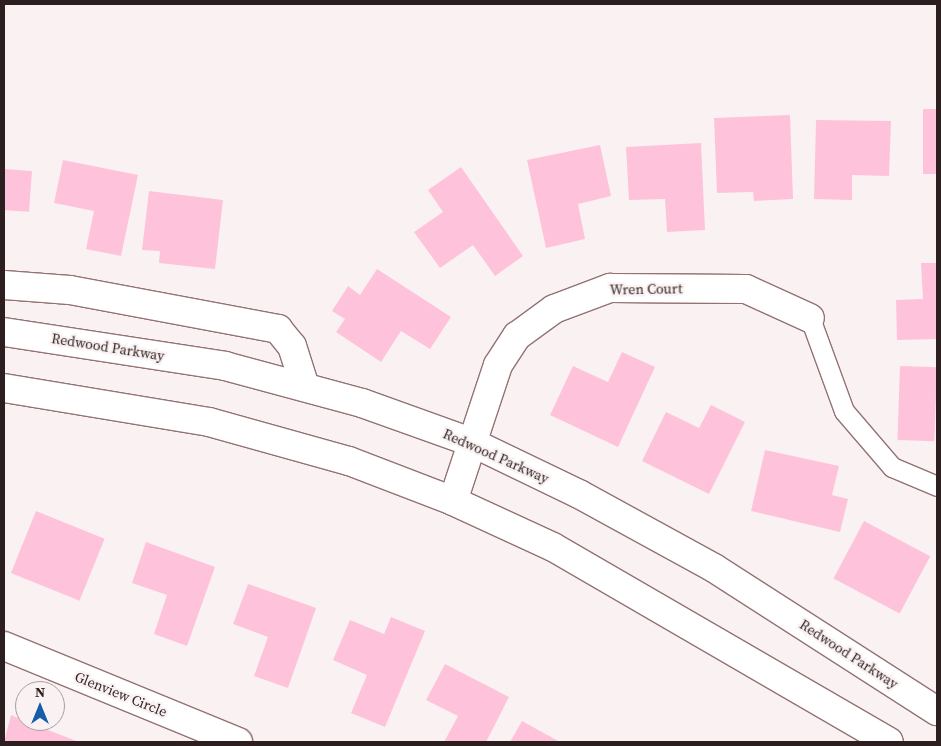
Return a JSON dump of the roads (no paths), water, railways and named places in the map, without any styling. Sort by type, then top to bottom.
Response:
[{"type":"main road","points":[[4,285],[70,290],[278,329],[292,346],[305,387]]},
{"type":"main road","name":"Wren Court","points":[[453,501],[498,365],[518,336],[554,309],[610,288],[746,289],[810,318]]},
{"type":"main road","name":"Redwood Parkway","points":[[4,332],[226,366],[305,387],[471,442],[579,494],[714,568],[937,711]]},
{"type":"main road","points":[[4,388],[209,422],[349,461],[453,501],[553,547],[889,742]]},
{"type":"main road","name":"Glenview Circle","points":[[4,646],[238,742]]},
{"type":"lane","points":[[810,318],[844,411],[892,467],[937,486]]}]
